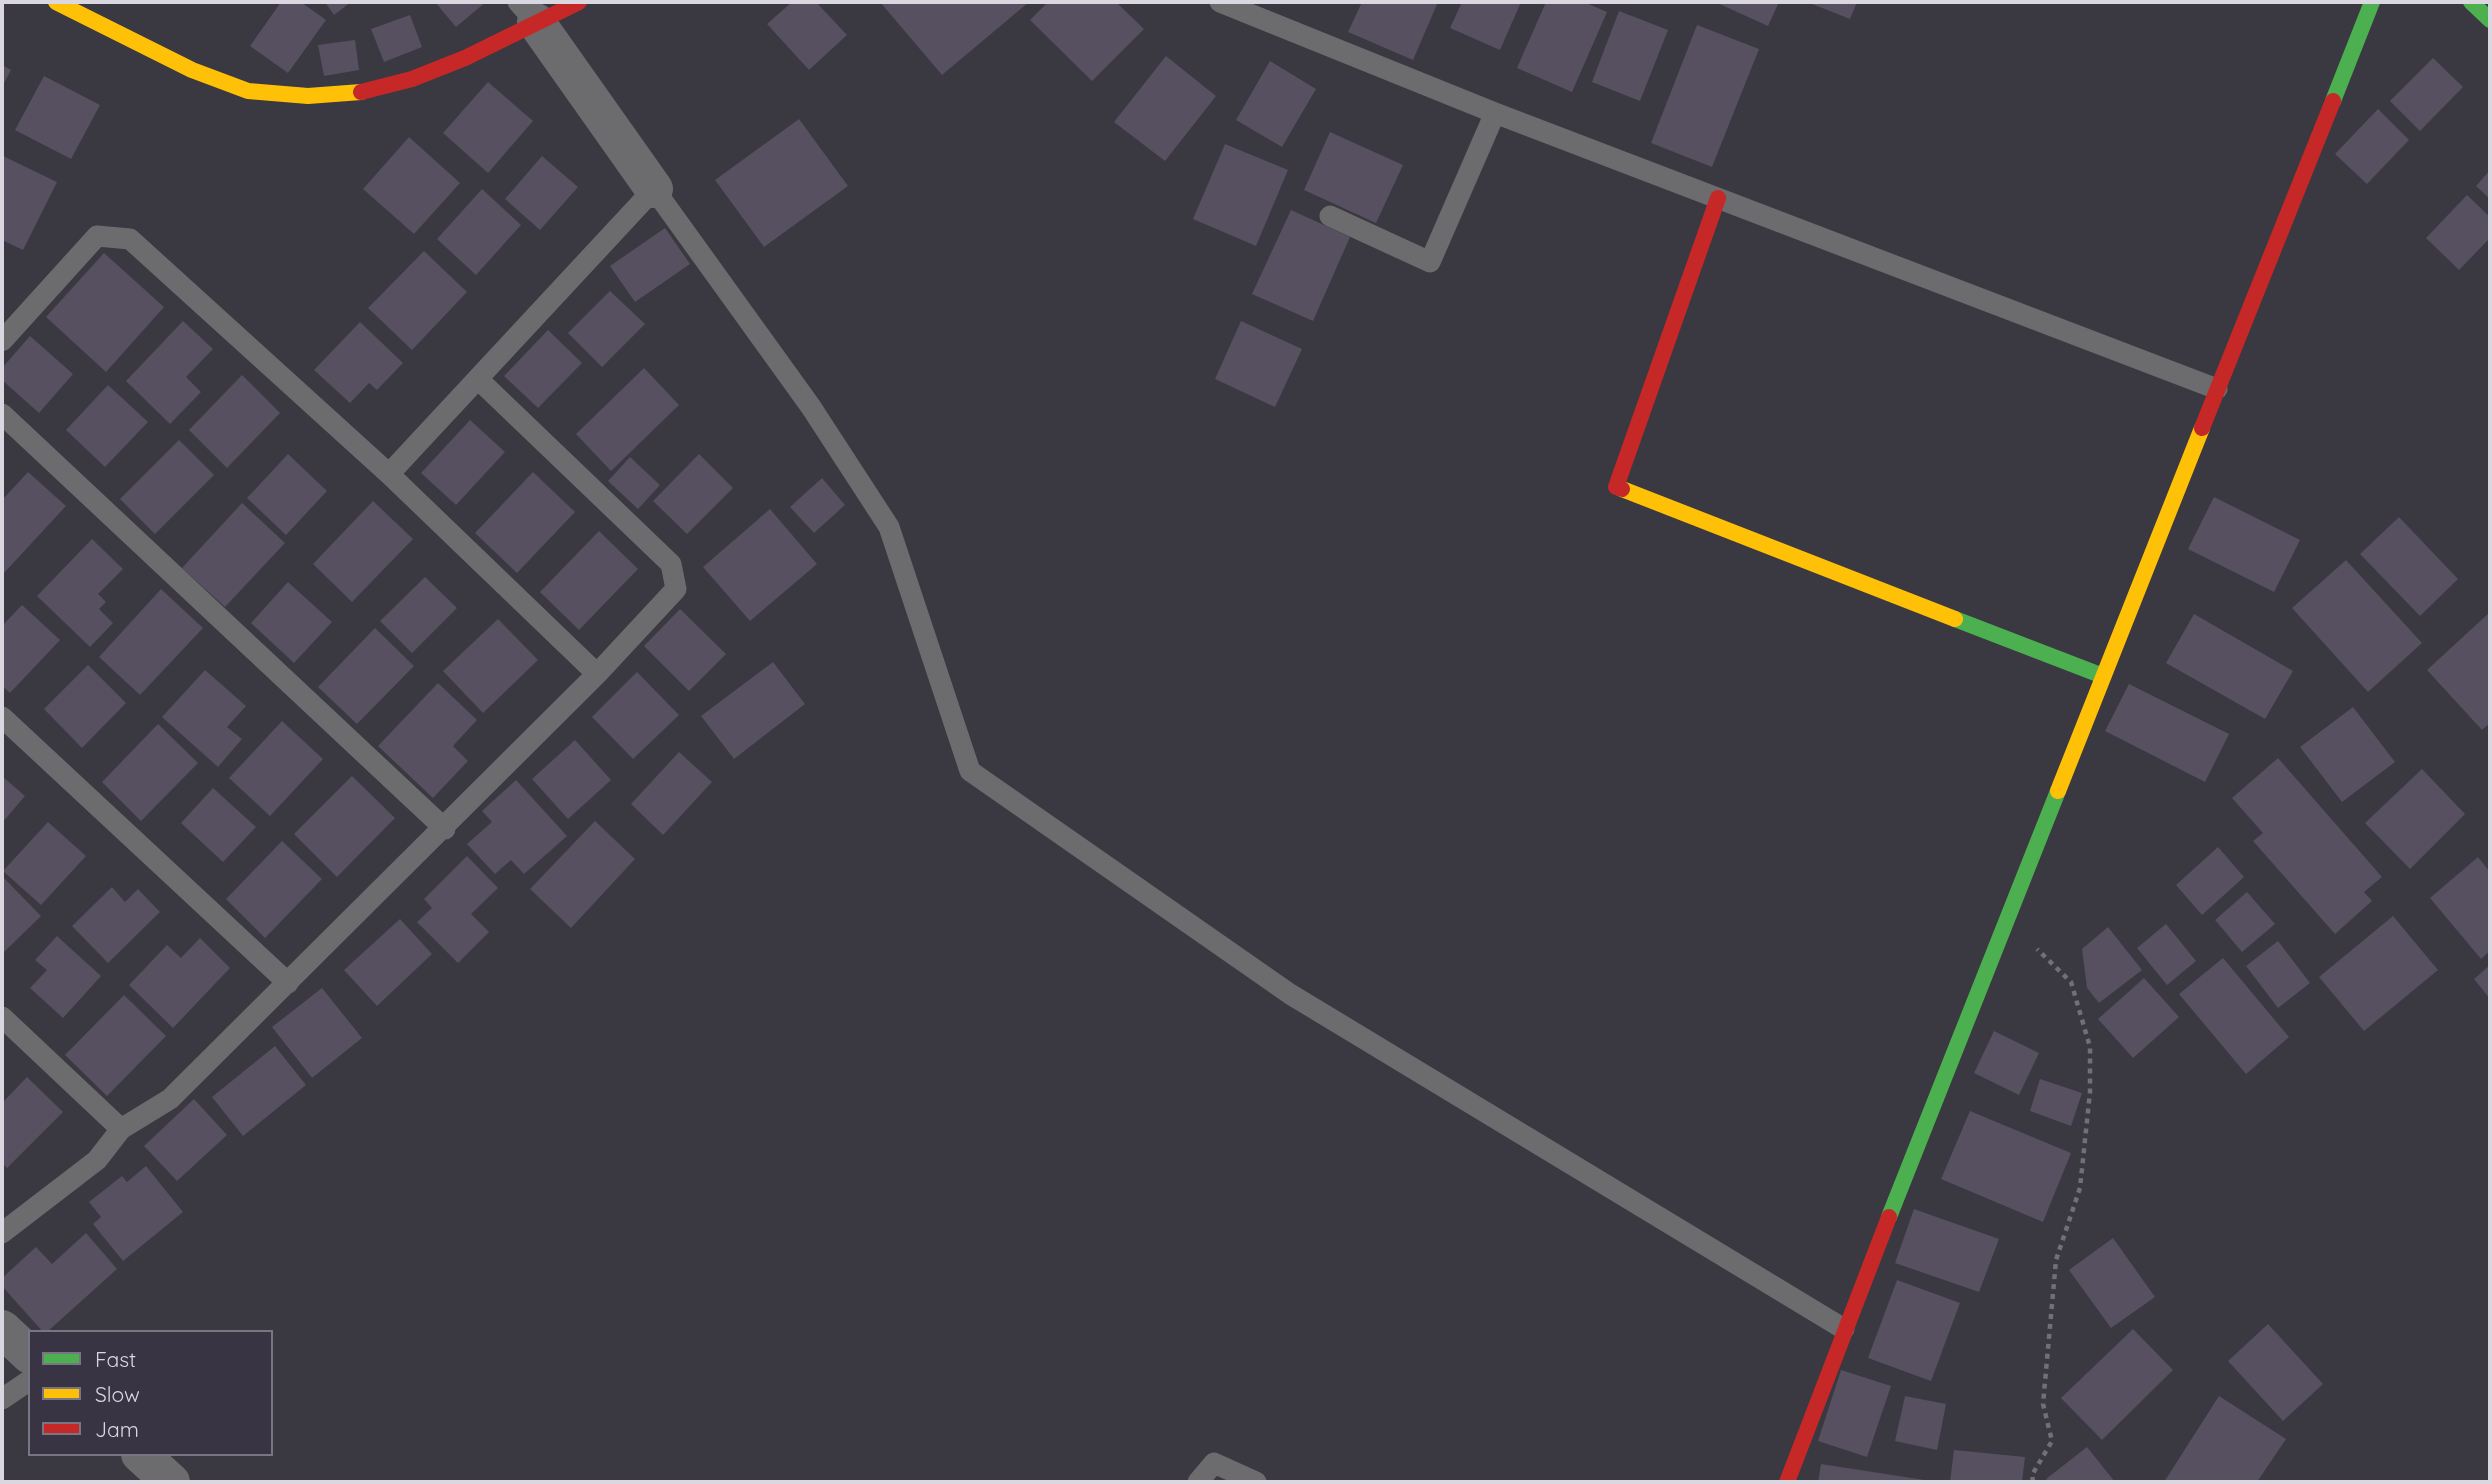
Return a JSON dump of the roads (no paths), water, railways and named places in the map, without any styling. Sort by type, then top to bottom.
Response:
[{"type":"street","points":[[56,2],[192,70],[225,83],[248,91],[308,96],[368,92],[412,79],[465,58],[527,12],[579,2]]},
{"type":"street","points":[[1787,1482],[1844,1329],[2006,919],[2372,2]]},
{"type":"street","points":[[2471,2],[2490,20]]},
{"type":"street","points":[[527,12],[654,189]]},
{"type":"street","points":[[1718,198],[1616,487],[2103,676]]},
{"type":"street","points":[[2,1329],[28,1352]]},
{"type":"street","points":[[142,1456],[171,1482]]},
{"type":"lane","points":[[1220,2],[1494,113],[2217,389]]},
{"type":"lane","points":[[1330,216],[1430,262],[1494,113]]},
{"type":"lane","points":[[389,474],[654,189],[811,407],[889,527],[971,771],[1290,994],[1844,1329]]},
{"type":"lane","points":[[2,341],[97,236],[130,239],[389,474],[597,674]]},
{"type":"lane","points":[[2,1233],[97,1160],[121,1129],[170,1099],[445,829],[676,589],[671,564],[479,380]]},
{"type":"lane","points":[[2,414],[445,829]]},
{"type":"lane","points":[[2,717],[288,984]]},
{"type":"lane","points":[[2,1017],[121,1129]]},
{"type":"lane","points":[[2,1399],[28,1381]]},
{"type":"lane","points":[[1198,1482],[1214,1463],[1256,1482]]}]
